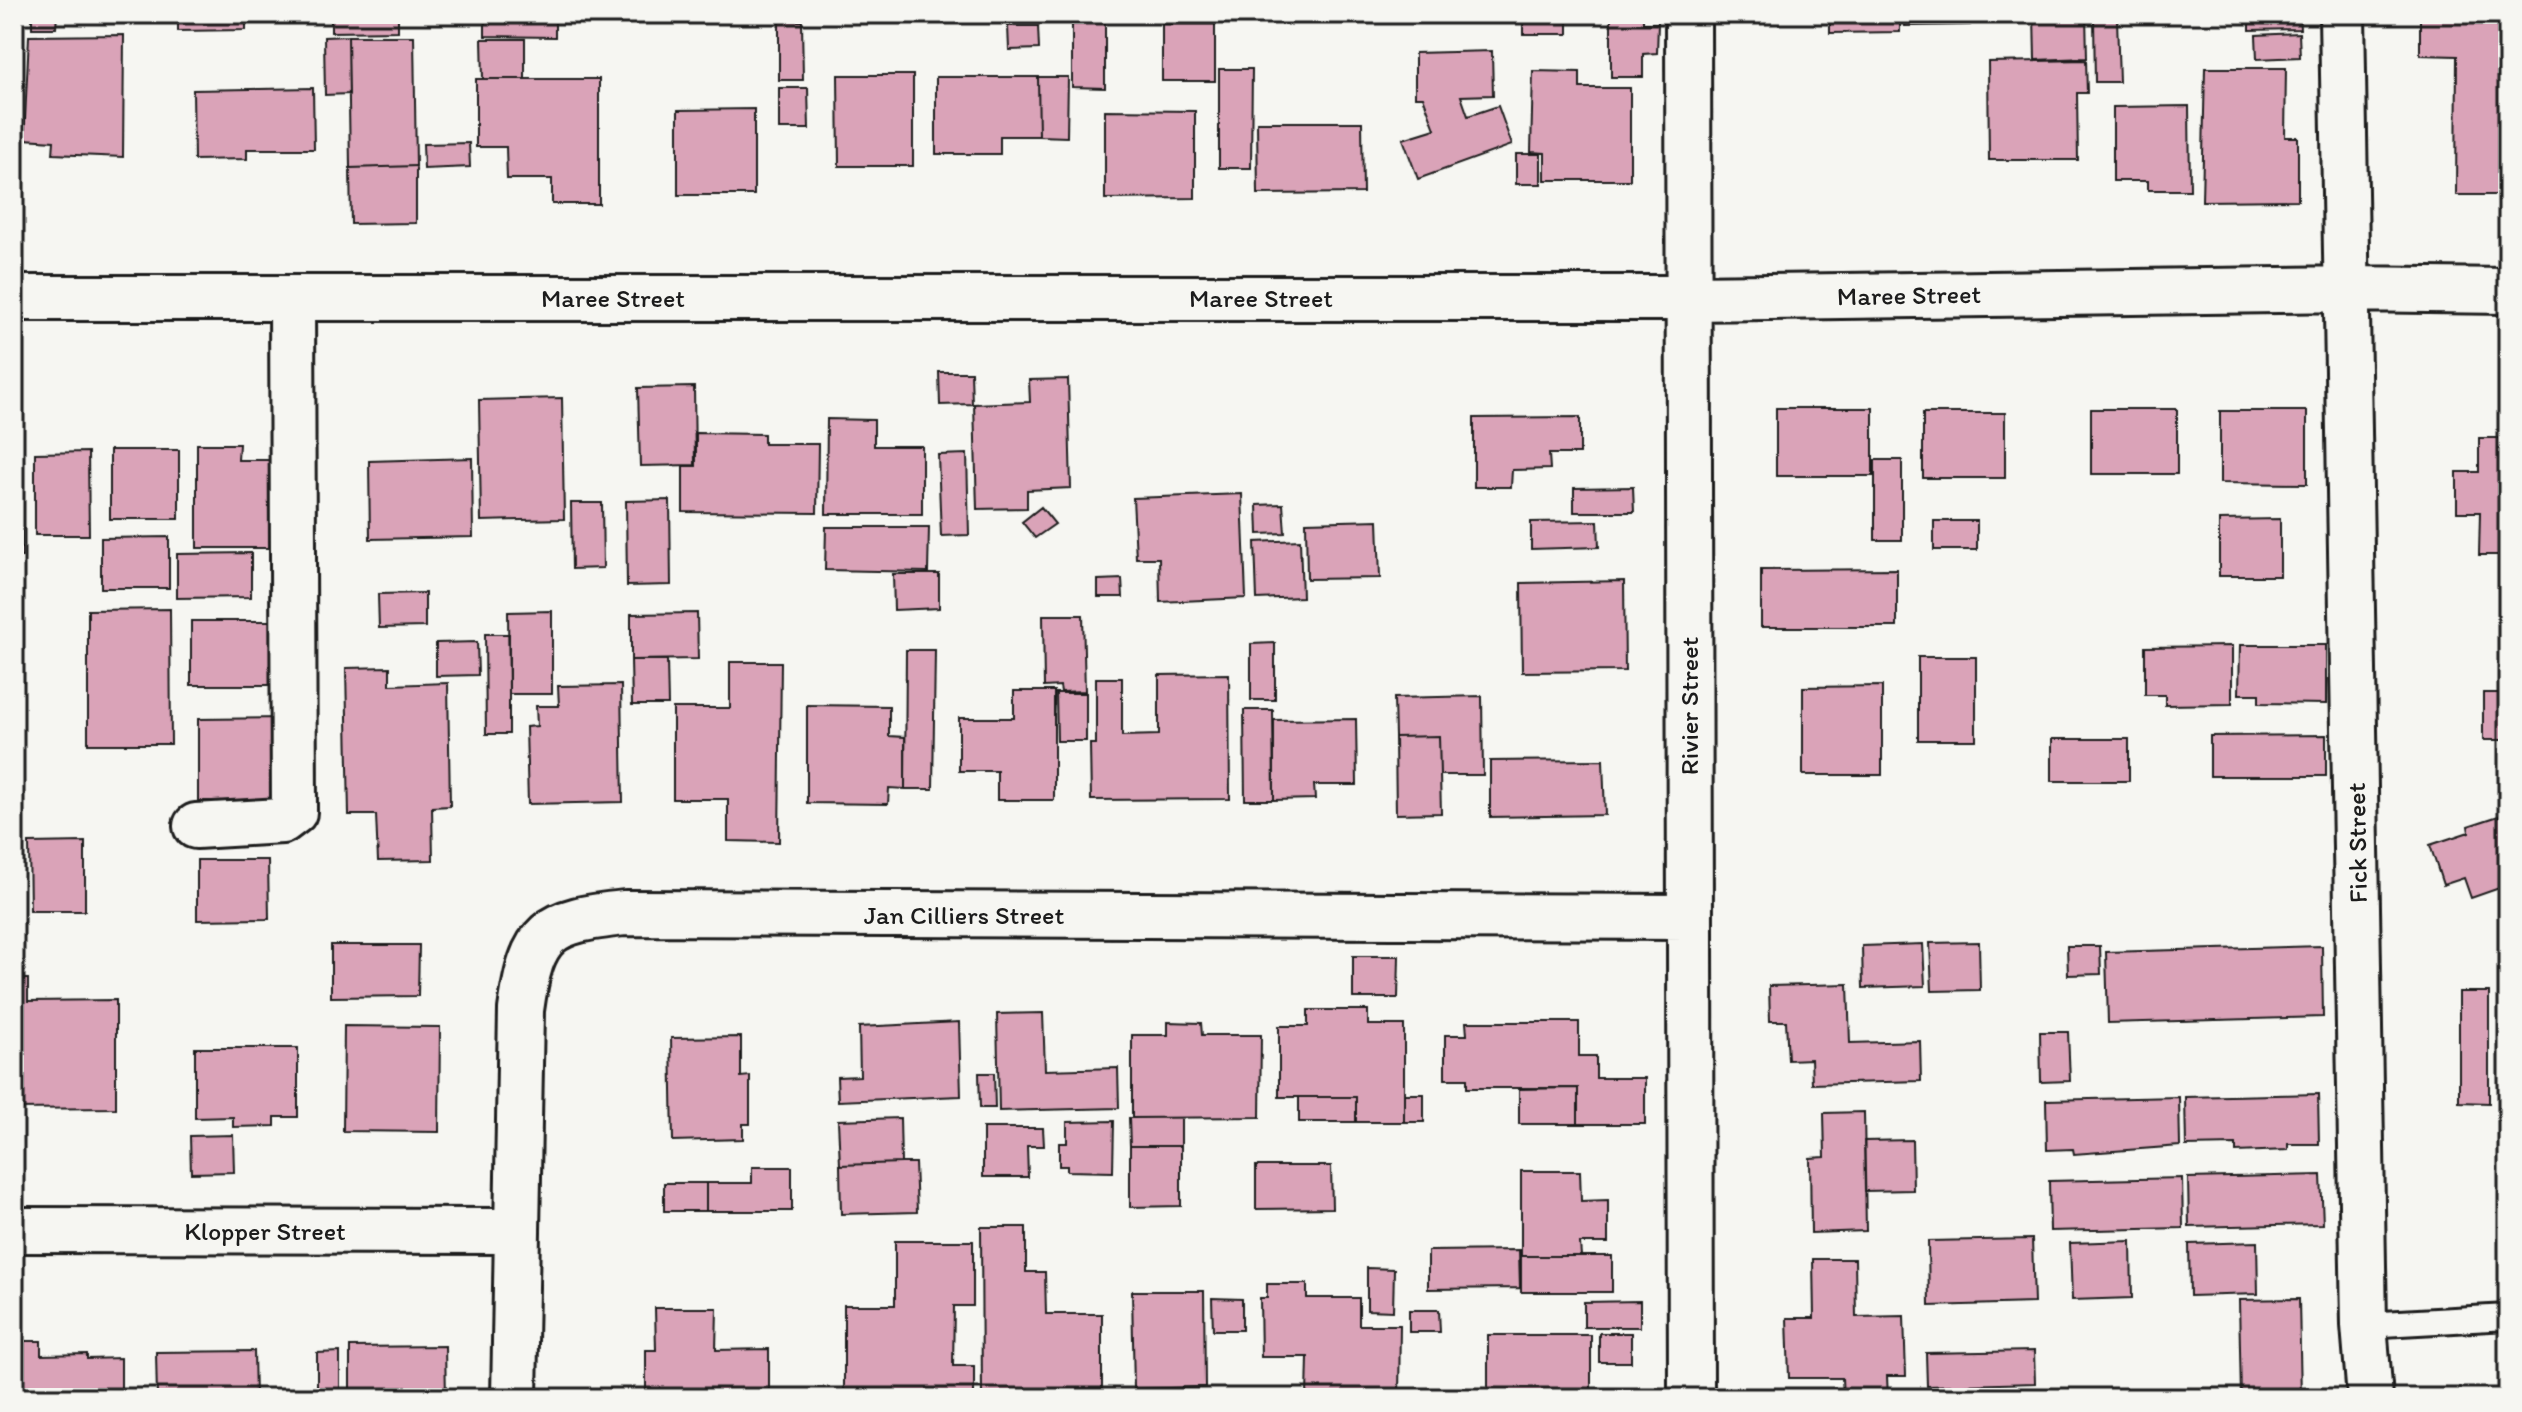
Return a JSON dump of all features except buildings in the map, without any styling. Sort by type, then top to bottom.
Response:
[{"type":"street","name":"Rivier Street","points":[[1688,14],[1691,1398]]},
{"type":"street","name":"Fick Street","points":[[2342,14],[2364,1325],[2370,1398]]},
{"type":"street","name":"Maree Street","points":[[14,298],[1689,298],[2349,289],[2508,291]]},
{"type":"street","points":[[196,826],[282,821],[294,812],[292,298]]},
{"type":"street","name":"Jan Cilliers Street","points":[[514,1398],[515,1231],[525,982],[531,958],[545,935],[571,919],[625,913],[1689,917]]},
{"type":"street","name":"Klopper Street","points":[[14,1230],[515,1231]]},
{"type":"lane","points":[[2364,1325],[2508,1317]]}]
